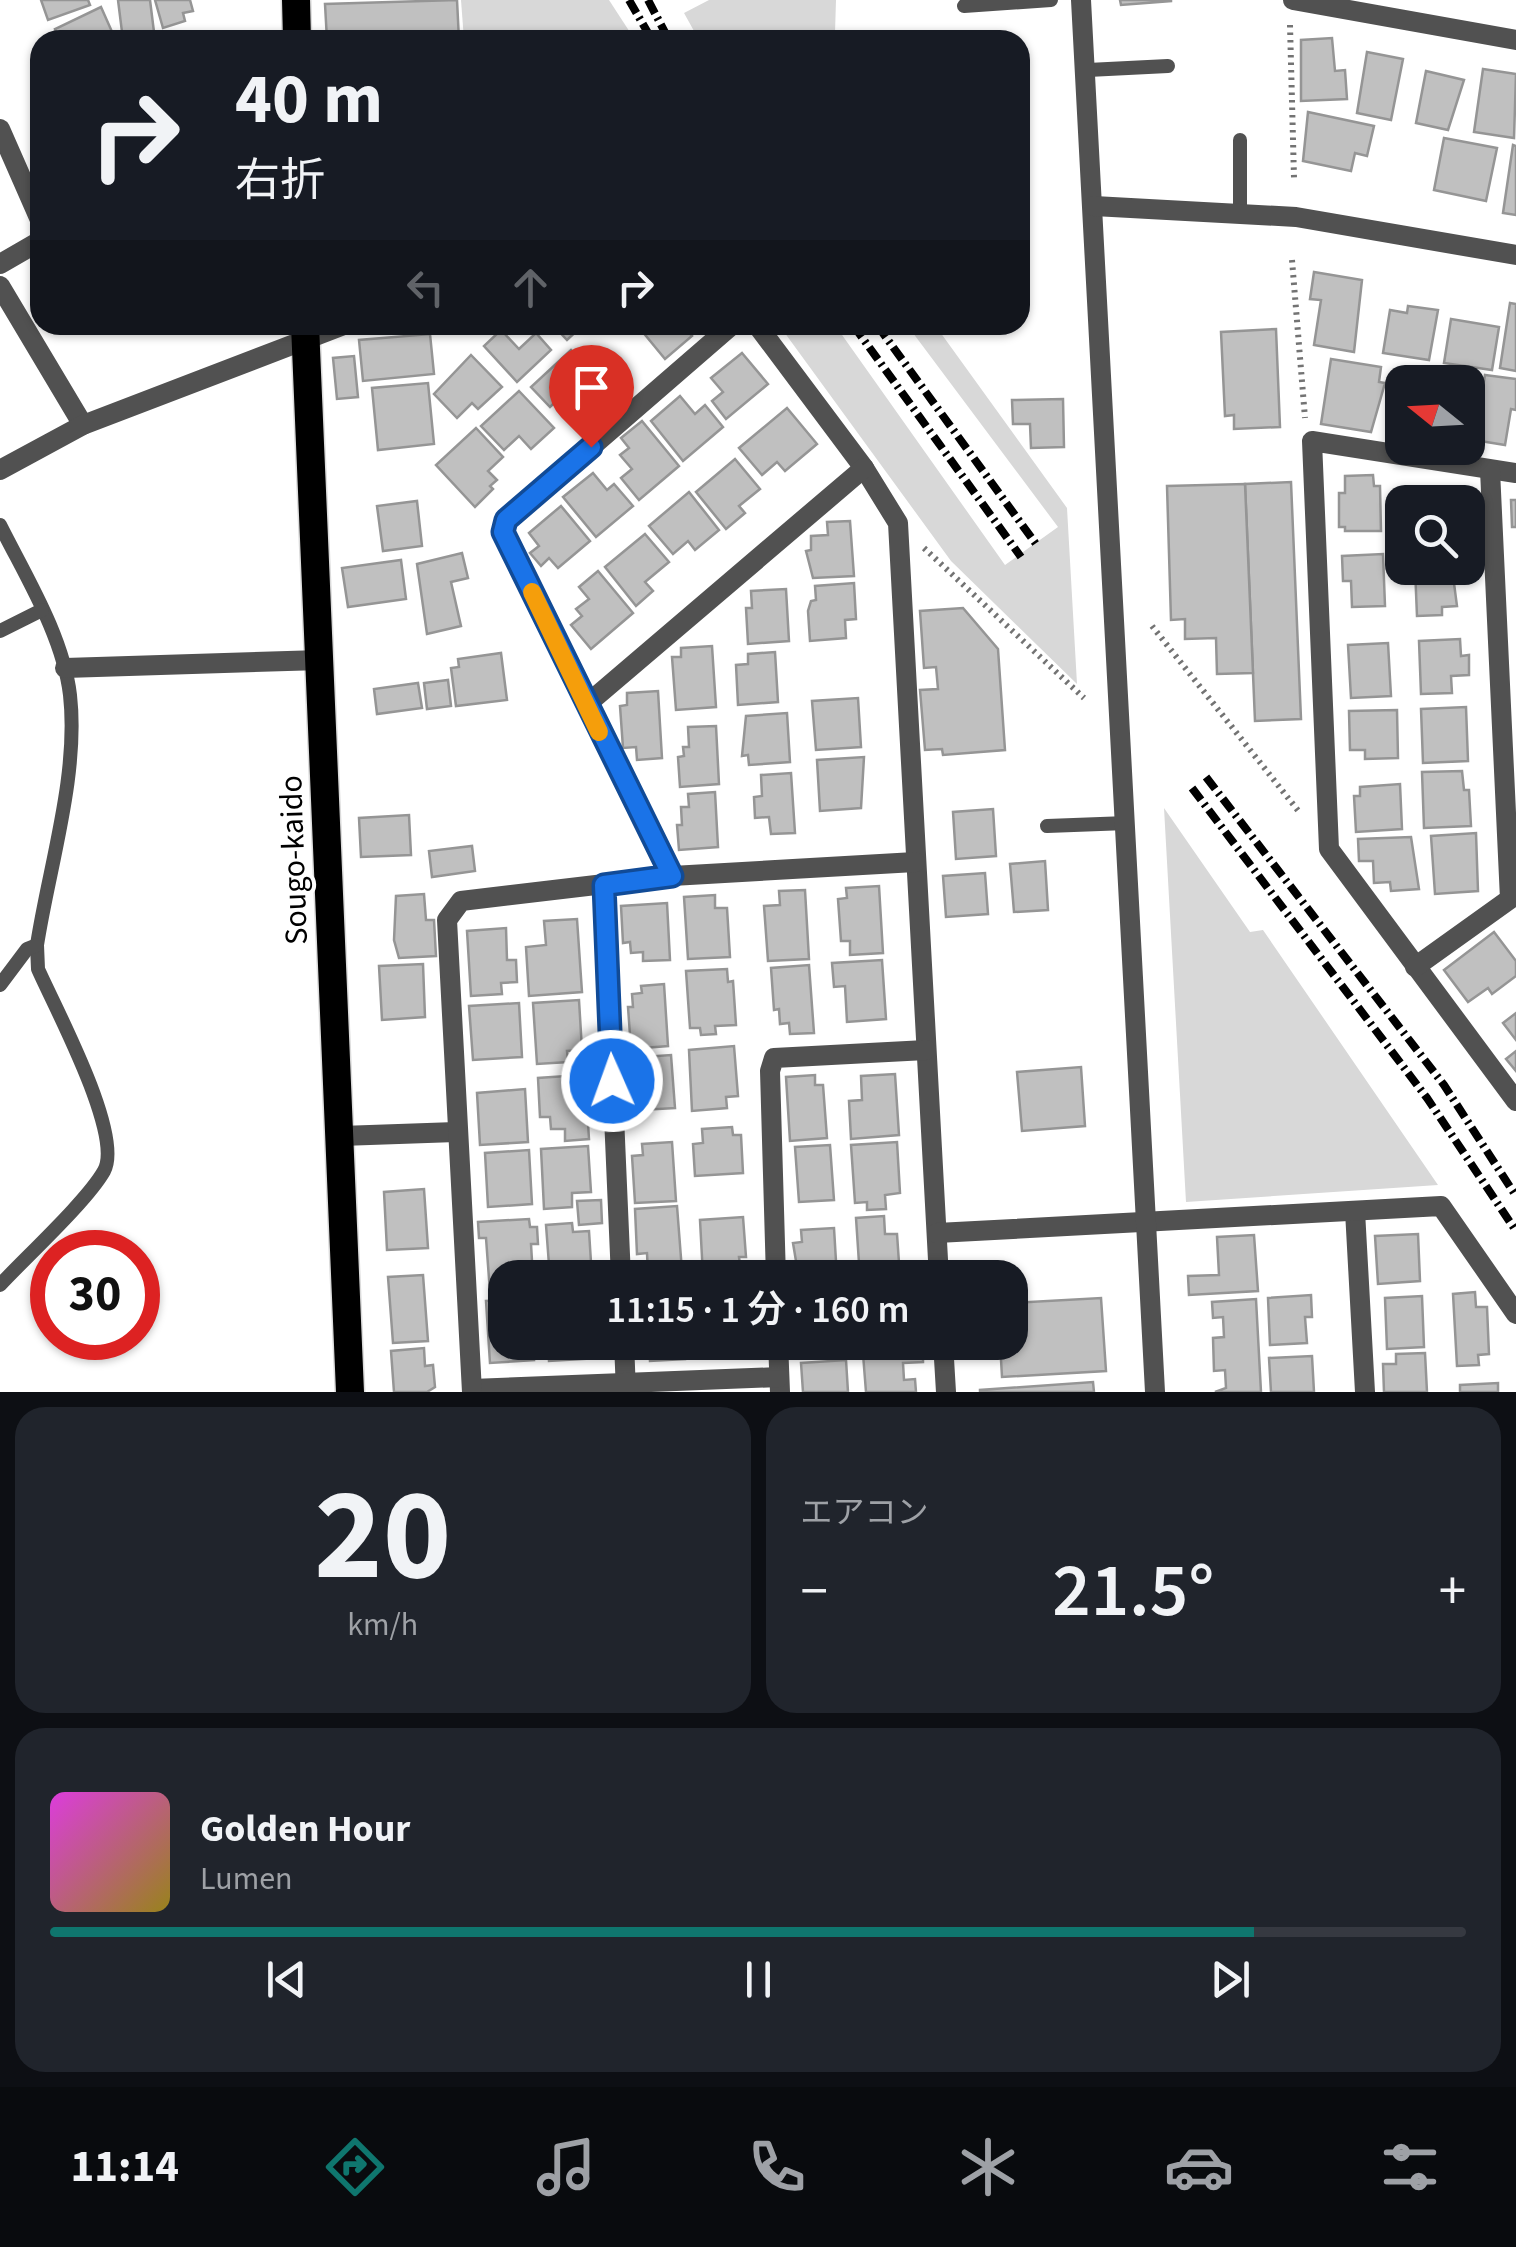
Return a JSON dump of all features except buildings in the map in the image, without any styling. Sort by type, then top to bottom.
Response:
[{"type":"highway","points":[[296,0],[297,30]]},
{"type":"highway","name":"Sougo-kaido","points":[[305,335],[350,1392]]},
{"type":"street","points":[[1080,0],[1088,70],[1155,1392]]},
{"type":"street","points":[[1291,10],[1516,40]]},
{"type":"street","points":[[0,129],[30,197]]},
{"type":"street","points":[[1094,206],[1296,217],[1516,255]]},
{"type":"street","points":[[0,264],[30,247]]},
{"type":"street","points":[[0,286],[83,425]]},
{"type":"street","points":[[0,470],[83,425],[296,335]]},
{"type":"street","points":[[672,876],[503,532],[506,520],[720,335]]},
{"type":"street","points":[[764,335],[864,468],[898,523],[938,1260]]},
{"type":"street","points":[[1516,474],[1312,440],[1329,850],[1516,1101]]},
{"type":"street","points":[[586,705],[864,468]]},
{"type":"street","points":[[1415,967],[1510,899],[1490,470]]},
{"type":"street","points":[[65,668],[321,660]]},
{"type":"street","points":[[779,1360],[780,1385],[472,1390],[447,920],[452,908],[461,901],[672,876],[915,862]]},
{"type":"street","points":[[604,885],[620,1260]]},
{"type":"street","points":[[775,1260],[770,1070],[774,1058],[926,1050]]},
{"type":"street","points":[[341,1136],[456,1132]]},
{"type":"street","points":[[936,1233],[1441,1206],[1516,1314]]},
{"type":"street","points":[[1355,1211],[1365,1392]]},
{"type":"street","points":[[625,1360],[626,1387]]},
{"type":"street","points":[[944,1360],[946,1392]]},
{"type":"lane","points":[[964,6],[1051,0]]},
{"type":"lane","points":[[1088,70],[1168,66]]},
{"type":"lane","points":[[1240,140],[1240,214]]},
{"type":"lane","points":[[0,525],[42,610],[65,668],[71,697],[65,787],[37,945],[38,969],[99,1110],[108,1160],[104,1173],[0,1285]]},
{"type":"lane","points":[[0,631],[42,610]]},
{"type":"lane","points":[[1047,826],[1127,823]]},
{"type":"lane","points":[[0,985],[27,949],[37,945]]},
{"type":"path","points":[[1291,10],[1294,178]]},
{"type":"path","points":[[1292,260],[1306,428],[1312,440]]},
{"type":"path","points":[[898,523],[1084,698]]},
{"type":"path","points":[[1152,626],[1329,850]]},
{"type":"shaded area","points":[[461,0],[609,0],[628,30],[463,30]]},
{"type":"shaded area","points":[[709,0],[836,0],[835,30],[693,30],[684,13]]},
{"type":"shaded area","points":[[786,335],[842,335],[1005,565],[1058,527],[914,335],[942,335],[1067,508],[1077,684],[951,561]]},
{"type":"shaded area","points":[[1164,808],[1250,932],[1263,930],[1438,1185],[1186,1202]]},
{"type":"railway","points":[[629,0],[646,30]]},
{"type":"railway","points":[[648,0],[664,30]]},
{"type":"railway","points":[[860,335],[1021,557]]},
{"type":"railway","points":[[884,335],[1036,544]]},
{"type":"railway","points":[[1206,777],[1444,1085],[1516,1196]]},
{"type":"railway","points":[[1192,788],[1427,1098],[1516,1231]]},
{"type":"slow traffic","points":[[532,592],[599,732]]},
{"type":"route","points":[[591,447],[506,520],[503,532],[672,876],[604,885],[612,1081]]}]
